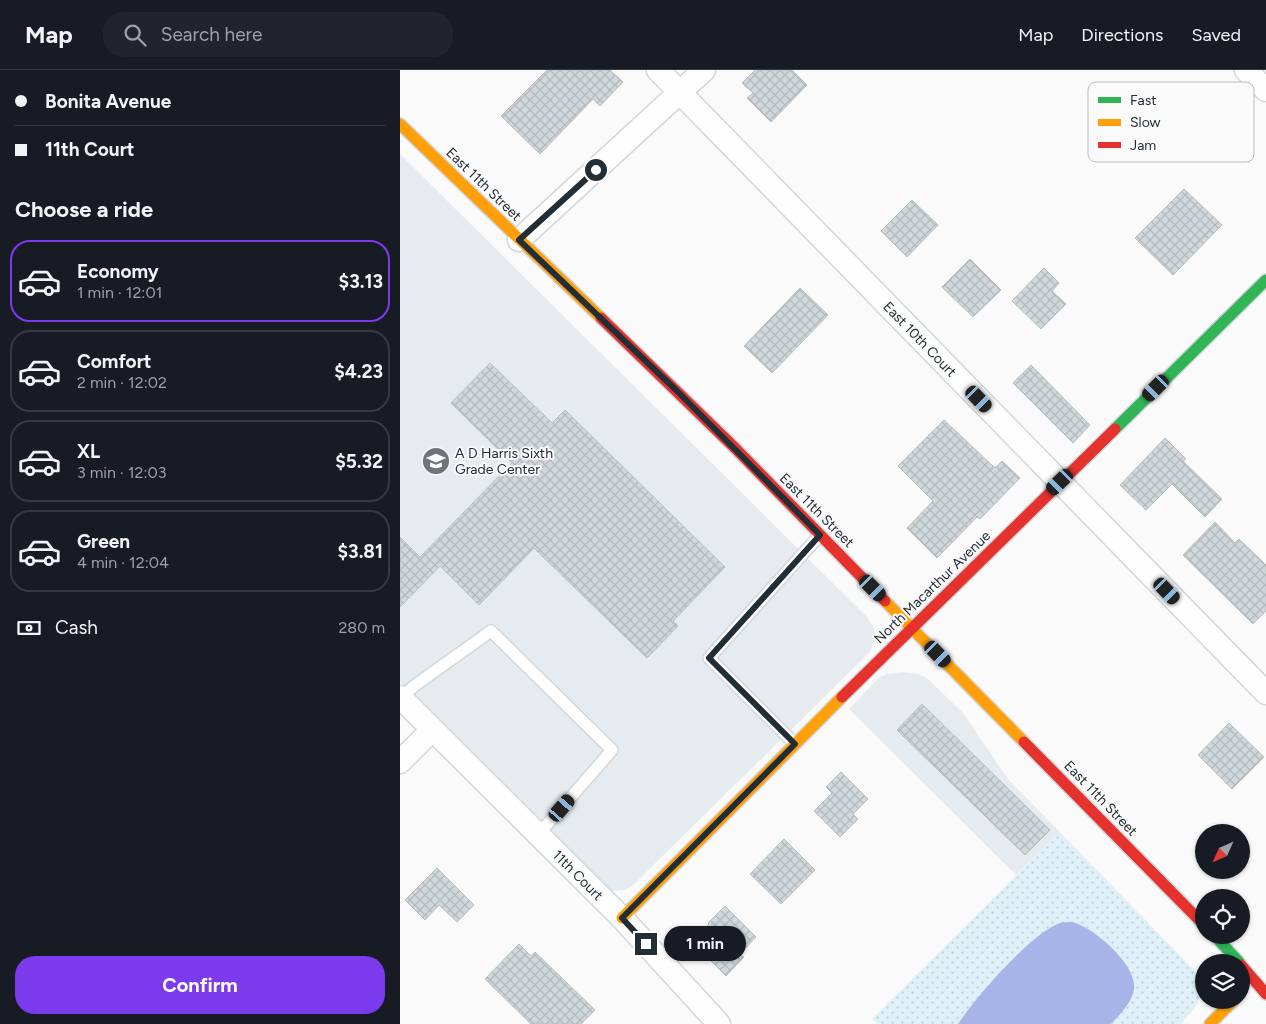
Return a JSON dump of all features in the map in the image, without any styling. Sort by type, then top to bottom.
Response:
[{"type":"main road","name":"East 11th Street","points":[[400,124],[664,378],[1195,916]]},
{"type":"main road","name":"North Macarthur Avenue","points":[[622,918],[912,628],[1266,280]]},
{"type":"main road","points":[[1222,944],[1231,954]]},
{"type":"main road","points":[[1250,975],[1266,994]]},
{"type":"main road","points":[[1210,1024],[1225,1009]]},
{"type":"street","name":"East 10th Court","points":[[658,70],[1266,693]]},
{"type":"street","points":[[519,240],[704,70]]},
{"type":"street","points":[[1246,70],[1266,90]]},
{"type":"street","name":"11th Court","points":[[400,698],[622,918],[719,1024]]},
{"type":"street","points":[[400,762],[432,730]]},
{"type":"lane","points":[[795,744],[709,658],[820,535]]},
{"type":"lane","points":[[400,698],[491,631],[605,743],[612,750],[538,835]]},
{"type":"shaded area","points":[[400,154],[866,616],[874,628],[876,639],[870,652],[633,885],[625,890],[611,891],[596,883],[400,682]]},
{"type":"shaded area","points":[[902,672],[926,677],[963,713],[1008,779],[1060,832],[1016,875],[849,709],[879,678],[887,674]]},
{"type":"shaded area","points":[[1060,832],[1195,972],[1195,1007],[1180,1024],[878,1024],[872,1019]]},
{"type":"water","points":[[1072,922],[1091,931],[1112,948],[1129,969],[1133,979],[1134,989],[1131,999],[1111,1024],[958,1024],[977,998],[1019,953],[1048,929],[1060,923]]},
{"type":"building","points":[[547,70],[610,70],[623,82],[600,106],[593,99],[540,154],[501,116]]},
{"type":"building","points":[[755,70],[792,70],[807,85],[771,122],[747,98],[753,93],[742,83]]},
{"type":"building","points":[[1184,189],[1222,225],[1173,275],[1135,238]]},
{"type":"building","points":[[912,200],[938,225],[907,257],[881,231]]},
{"type":"building","points":[[970,259],[1001,290],[973,317],[942,287]]},
{"type":"building","points":[[1044,268],[1059,283],[1052,291],[1066,304],[1041,329],[1012,301]]},
{"type":"building","points":[[800,288],[828,315],[772,373],[744,346]]},
{"type":"building","points":[[490,363],[552,423],[565,410],[725,567],[673,621],[678,626],[647,658],[534,548],[479,605],[440,566],[400,607],[400,537],[420,557],[512,463],[451,403]]},
{"type":"building","points":[[1031,365],[1090,425],[1073,443],[1013,383]]},
{"type":"building","points":[[944,420],[995,468],[1002,461],[1020,478],[980,519],[977,517],[937,558],[907,528],[933,501],[898,466]]},
{"type":"building","points":[[1165,438],[1186,459],[1183,461],[1222,499],[1205,517],[1172,484],[1146,510],[1120,485]]},
{"type":"building","points":[[1215,522],[1235,543],[1239,539],[1266,565],[1266,611],[1253,624],[1183,555]]},
{"type":"building","points":[[922,704],[1050,830],[1025,855],[897,730]]},
{"type":"building","points":[[1229,723],[1264,757],[1232,789],[1198,755]]},
{"type":"building","points":[[841,772],[868,799],[853,814],[858,819],[840,837],[814,811],[832,793],[826,787]]},
{"type":"building","points":[[784,839],[815,870],[781,904],[750,874]]},
{"type":"building","points":[[437,868],[474,905],[457,922],[439,905],[425,920],[405,900]]},
{"type":"building","points":[[725,906],[756,937],[740,954],[744,957],[726,976],[692,942]]},
{"type":"building","points":[[519,944],[531,956],[535,952],[595,1010],[581,1024],[531,1024],[485,979]]},
{"type":"traffic: fast","points":[[1115,429],[1266,280]]},
{"type":"traffic: fast","points":[[1222,944],[1232,954]]},
{"type":"traffic: slow","points":[[400,124],[601,318]]},
{"type":"traffic: slow","points":[[885,601],[1024,742]]},
{"type":"traffic: slow","points":[[622,918],[842,697]]},
{"type":"traffic: slow","points":[[1210,1024],[1225,1009]]},
{"type":"traffic: jam","points":[[601,318],[735,448],[885,601]]},
{"type":"traffic: jam","points":[[842,697],[1115,429]]},
{"type":"traffic: jam","points":[[1024,742],[1195,916]]},
{"type":"traffic: jam","points":[[1250,975],[1266,994]]},
{"type":"place","name":"A D Harris Sixth Grade Center","points":[[436,461]]},
{"type":"route","points":[[596,170],[519,240],[676,390],[820,535],[709,658],[795,744],[622,918],[646,944]]}]
